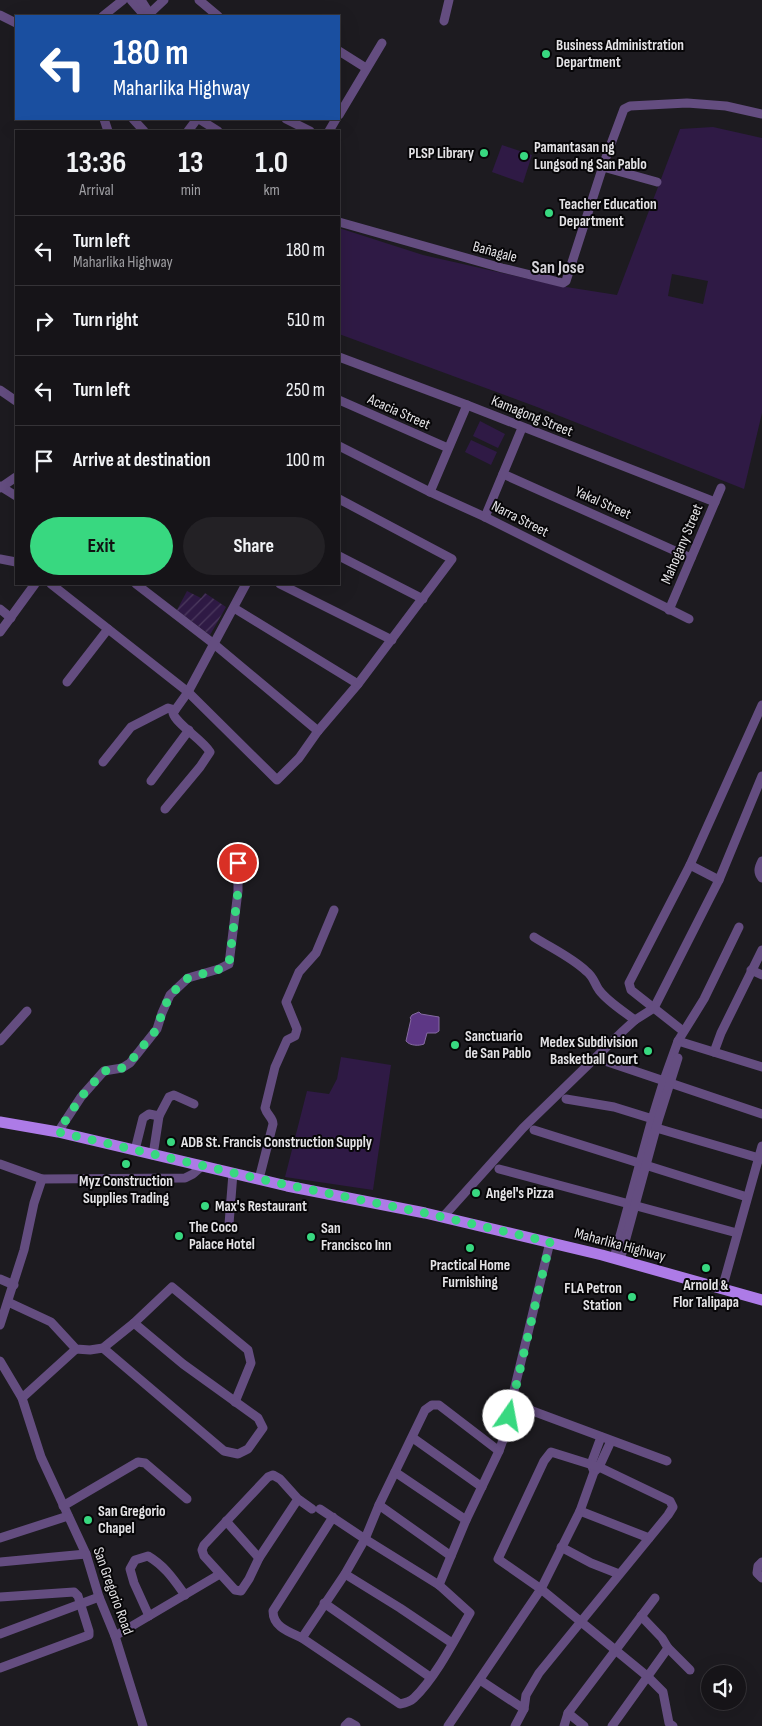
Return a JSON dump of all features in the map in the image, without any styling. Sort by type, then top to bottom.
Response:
[{"type":"main road","name":"Maharlika Highway","points":[[0,1122],[58,1132],[259,1179],[443,1217],[617,1259],[762,1300]]},
{"type":"street","points":[[104,15],[123,0]]},
{"type":"street","points":[[131,0],[147,15]]},
{"type":"street","points":[[141,0],[148,15]]},
{"type":"street","points":[[149,15],[164,0]]},
{"type":"street","points":[[198,0],[217,15]]},
{"type":"street","points":[[444,21],[449,0]]},
{"type":"street","points":[[0,15],[15,22]]},
{"type":"street","points":[[340,111],[343,98],[382,43]]},
{"type":"street","points":[[340,52],[366,68]]},
{"type":"street","name":"Bañagale","points":[[340,222],[502,268],[563,283],[566,281],[602,167],[624,109],[630,106],[687,103],[726,106],[762,114]]},
{"type":"street","points":[[134,120],[143,130]]},
{"type":"street","points":[[189,130],[197,120]]},
{"type":"street","points":[[200,120],[216,130]]},
{"type":"street","points":[[288,120],[308,130]]},
{"type":"street","points":[[602,167],[657,182]]},
{"type":"street","name":"Kamagong Street","points":[[340,357],[715,502]]},
{"type":"street","points":[[0,390],[15,400]]},
{"type":"street","name":"Acacia Street","points":[[340,400],[448,448]]},
{"type":"street","points":[[430,492],[467,405]]},
{"type":"street","points":[[485,517],[522,428]]},
{"type":"street","name":"Narra Street","points":[[340,447],[689,619]]},
{"type":"street","name":"Yakal Street","points":[[503,474],[691,558]]},
{"type":"street","points":[[15,479],[1,487],[15,495]]},
{"type":"street","name":"Mahogany Street","points":[[668,610],[721,488]]},
{"type":"street","points":[[52,585],[188,692],[277,780],[299,758],[318,731],[358,684],[452,559],[340,500]]},
{"type":"street","points":[[340,557],[423,599]]},
{"type":"street","points":[[0,559],[15,562]]},
{"type":"street","points":[[0,632],[34,585]]},
{"type":"street","points":[[137,585],[214,644],[318,731]]},
{"type":"street","points":[[165,810],[210,752],[174,717],[173,713],[188,692],[246,585]]},
{"type":"street","points":[[282,585],[392,640]]},
{"type":"street","points":[[234,608],[358,684]]},
{"type":"street","points":[[0,609],[11,618]]},
{"type":"street","points":[[67,682],[108,630]]},
{"type":"street","points":[[762,705],[690,866],[629,983],[629,988],[654,1008],[681,1037],[714,1052],[762,1067]]},
{"type":"street","points":[[103,762],[131,727],[168,708],[175,710]]},
{"type":"street","points":[[151,781],[189,730]]},
{"type":"street","points":[[443,1217],[523,1128],[635,1020],[654,1008],[720,880],[762,776]]},
{"type":"street","points":[[58,1132],[81,1097],[104,1071],[122,1068],[130,1062],[157,1029],[170,995],[188,978],[220,969],[229,964],[238,891],[238,849]]},
{"type":"street","points":[[762,861],[758,870],[762,878]]},
{"type":"street","points":[[690,866],[720,880]]},
{"type":"street","points":[[259,1179],[273,1124],[272,1118],[266,1113],[267,1100],[279,1055],[286,1040],[295,1036],[297,1029],[286,1002],[299,972],[316,953],[334,910]]},
{"type":"street","points":[[617,1259],[654,1123],[681,1037],[704,999],[739,927]]},
{"type":"street","points":[[534,937],[588,972],[604,995],[635,1020]]},
{"type":"street","points":[[714,1052],[721,1033],[762,950]]},
{"type":"street","points":[[751,970],[762,975]]},
{"type":"street","points":[[0,1040],[27,1011]]},
{"type":"street","points":[[602,1060],[762,1114]]},
{"type":"street","points":[[153,1154],[159,1116],[169,1098],[174,1095],[194,1104]]},
{"type":"street","points":[[566,1099],[614,1108],[760,1158]]},
{"type":"street","points":[[135,1150],[143,1118],[149,1114],[159,1116]]},
{"type":"street","points":[[534,1130],[747,1197]]},
{"type":"street","points":[[722,1289],[762,1146]]},
{"type":"street","points":[[0,1164],[42,1179],[185,1178],[194,1174],[202,1166]]},
{"type":"street","points":[[500,1169],[737,1233]]},
{"type":"street","points":[[229,1224],[233,1173]]},
{"type":"street","points":[[0,1325],[14,1285],[42,1179]]},
{"type":"street","points":[[439,1585],[507,1429],[511,1403],[550,1242]]},
{"type":"street","points":[[0,1279],[14,1285]]},
{"type":"street","points":[[8,1302],[51,1322],[76,1349],[90,1350],[103,1348],[172,1287],[248,1350],[251,1363],[235,1402]]},
{"type":"street","points":[[103,1348],[224,1451],[238,1454],[248,1449],[264,1428],[258,1418],[183,1364],[134,1322]]},
{"type":"street","points":[[22,1398],[76,1349]]},
{"type":"street","name":"San Gregorio Road","points":[[0,1361],[22,1398],[41,1457],[86,1554],[99,1596],[115,1636],[143,1726]]},
{"type":"street","points":[[511,1403],[667,1461]]},
{"type":"street","points":[[302,1638],[345,1574],[365,1539],[379,1505],[425,1410],[432,1405],[440,1405],[499,1451]]},
{"type":"street","points":[[448,1726],[541,1589],[580,1511],[595,1468],[602,1437]]},
{"type":"street","points":[[413,1438],[482,1487]]},
{"type":"street","points":[[595,1468],[611,1440]]},
{"type":"street","points":[[515,1726],[524,1709],[526,1695],[540,1673],[580,1622],[668,1515],[672,1508],[670,1501],[595,1468],[550,1452],[498,1559],[541,1589],[580,1622],[647,1676],[663,1692],[670,1725]]},
{"type":"street","points":[[63,1506],[138,1462],[144,1463],[187,1499]]},
{"type":"street","points":[[395,1472],[466,1520]]},
{"type":"street","points":[[298,1499],[259,1558],[241,1591],[235,1590],[204,1556],[202,1550],[204,1545],[268,1477],[273,1475],[280,1479],[298,1499],[333,1517],[439,1585],[470,1613],[414,1700],[400,1704],[302,1638],[287,1632],[278,1625],[273,1617],[273,1611],[333,1517]]},
{"type":"street","points":[[379,1505],[451,1556]]},
{"type":"street","points":[[580,1511],[649,1538]]},
{"type":"street","points":[[0,1538],[68,1516]]},
{"type":"street","points":[[226,1521],[259,1558]]},
{"type":"street","points":[[561,1547],[592,1563],[620,1574]]},
{"type":"street","points":[[0,1562],[86,1554]]},
{"type":"street","points":[[149,1616],[130,1569],[135,1560],[148,1556],[157,1562],[169,1573],[185,1595]]},
{"type":"street","points":[[762,1562],[758,1566],[757,1573],[762,1578]]},
{"type":"street","points":[[115,1636],[220,1574]]},
{"type":"street","points":[[345,1574],[452,1643]]},
{"type":"street","points":[[0,1597],[74,1592],[89,1631],[89,1635],[0,1668]]},
{"type":"street","points":[[0,1634],[99,1596]]},
{"type":"street","points":[[564,1726],[568,1713],[654,1598]]},
{"type":"street","points":[[324,1603],[430,1677]]},
{"type":"street","points":[[641,1616],[662,1638],[668,1648],[690,1670]]},
{"type":"street","points":[[612,1726],[668,1648]]},
{"type":"street","points":[[480,1680],[524,1709]]},
{"type":"street","points":[[568,1713],[584,1726]]},
{"type":"street","points":[[345,1726],[349,1722],[356,1726]]},
{"type":"shaded area","points":[[713,127],[762,138],[762,413],[744,489],[537,407],[340,334],[340,228],[423,255],[560,286],[617,295],[680,129]],"holes":[[[672,274],[708,281],[703,304],[668,296]]]},
{"type":"shaded area","points":[[502,145],[532,155],[523,183],[492,172]]},
{"type":"shaded area","points":[[480,421],[505,434],[498,448],[473,436]]},
{"type":"shaded area","points":[[471,440],[497,452],[491,465],[465,452]]},
{"type":"shaded area","points":[[187,591],[201,598],[205,593],[226,607],[210,635],[177,610]]},
{"type":"shaded area","points":[[419,1012],[439,1017],[439,1031],[427,1033],[424,1044],[410,1044],[406,1041],[410,1018]]},
{"type":"shaded area","points":[[341,1057],[391,1065],[373,1190],[285,1177],[307,1091],[329,1094],[337,1079]]},
{"type":"place","name":"Business Administration Department","points":[[546,54]]},
{"type":"place","name":"PLSP Library","points":[[484,153]]},
{"type":"place","name":"Pamantasan ng Lungsod ng San Pablo","points":[[524,156]]},
{"type":"place","name":"Teacher Education Department","points":[[549,213]]},
{"type":"place","name":"Sanctuario de San Pablo","points":[[455,1045]]},
{"type":"place","name":"Medex Subdivision Basketball Court","points":[[648,1051]]},
{"type":"place","name":"ADB St. Francis Construction Supply","points":[[171,1142]]},
{"type":"place","name":"Myz Construction Supplies Trading","points":[[126,1164]]},
{"type":"place","name":"Angel's Pizza","points":[[476,1193]]},
{"type":"place","name":"Max's Restaurant","points":[[205,1206]]},
{"type":"place","name":"The Coco Palace Hotel","points":[[179,1236]]},
{"type":"place","name":"San Francisco Inn","points":[[311,1237]]},
{"type":"place","name":"Practical Home Furnishing","points":[[470,1248]]},
{"type":"place","name":"Arnold & Flor Talipapa","points":[[706,1268]]},
{"type":"place","name":"FLA Petron Station","points":[[632,1297]]},
{"type":"place","name":"San Gregorio Chapel","points":[[88,1520]]},
{"type":"district","name":"San Jose","points":[[558,267]]},
{"type":"route","points":[[238,863],[238,891],[234,910],[229,964],[220,969],[188,978],[170,995],[157,1029],[130,1062],[122,1068],[104,1071],[81,1097],[58,1132],[273,1182],[425,1213],[550,1242],[509,1416]]}]
